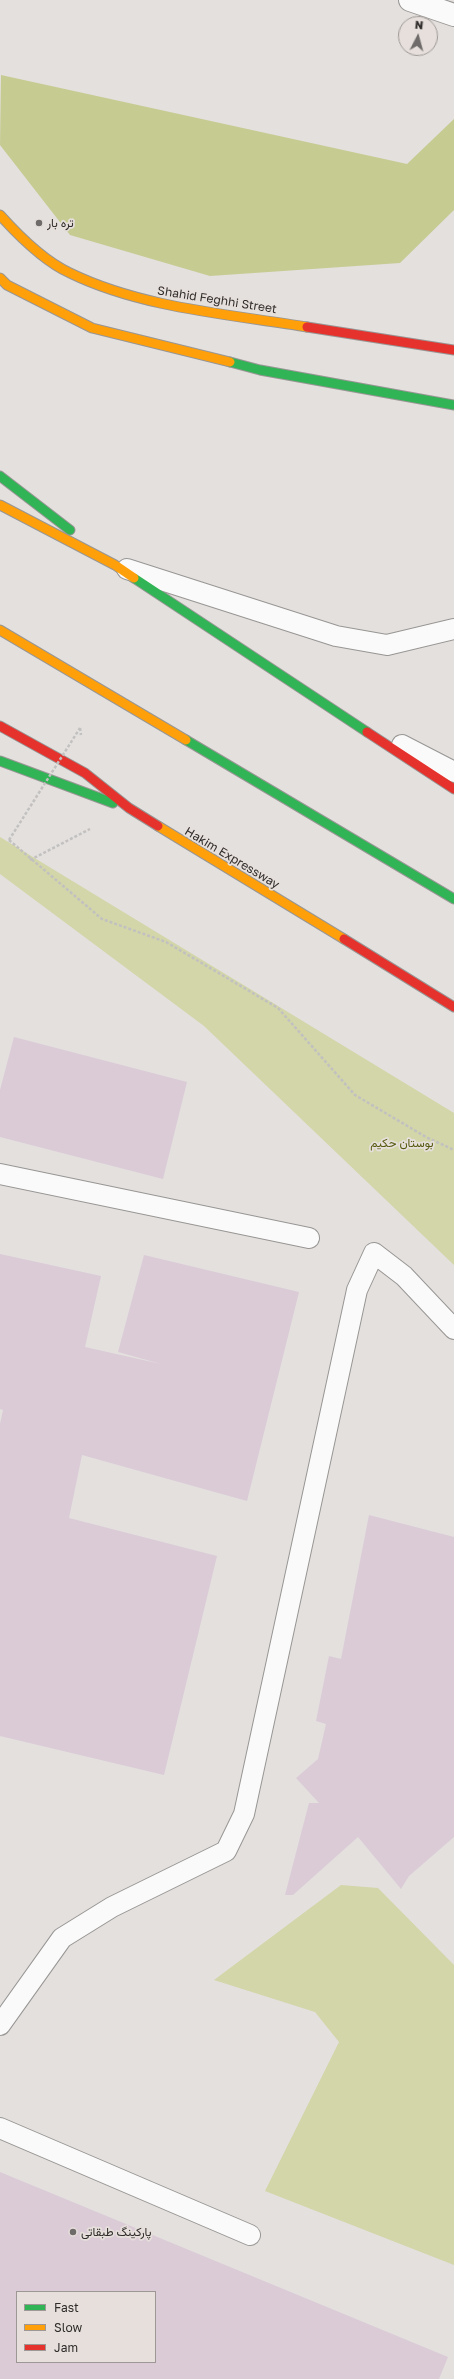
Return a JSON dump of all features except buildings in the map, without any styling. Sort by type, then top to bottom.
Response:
[{"type":"main road","name":"Shahid Feghhi Street","points":[[0,215],[21,238],[69,273],[146,301],[454,350]]},
{"type":"main road","points":[[0,278],[7,285],[92,328],[260,370],[454,405]]},
{"type":"main road","points":[[0,476],[115,565],[454,789]]},
{"type":"main road","points":[[0,505],[115,565]]},
{"type":"main road","points":[[0,630],[454,899]]},
{"type":"main road","name":"Hakim Expressway","points":[[0,726],[85,773],[129,808],[454,1007]]},
{"type":"main road","points":[[0,761],[129,808]]},
{"type":"street","points":[[410,0],[454,15]]},
{"type":"lane","points":[[115,565],[336,636],[387,645],[454,630]]},
{"type":"lane","points":[[338,713],[454,772]]},
{"type":"lane","points":[[0,1174],[310,1238]]},
{"type":"lane","points":[[0,2025],[62,1938],[112,1907],[226,1851],[244,1814],[357,1290],[374,1253],[404,1276],[454,1329]]},
{"type":"lane","points":[[0,2128],[250,2235]]},
{"type":"path","points":[[80,728],[9,840],[30,860],[102,919],[166,942],[278,1008],[355,1095],[426,1137],[454,1150]]},
{"type":"path","points":[[30,860],[129,808]]},
{"type":"green space","points":[[1,75],[407,164],[454,119],[454,210],[400,263],[210,276],[70,235],[0,145]]},
{"type":"green space","name":"بوستان حکیم","points":[[0,837],[454,1113],[454,1265],[204,1026],[0,874]]},
{"type":"green space","points":[[341,1885],[378,1888],[454,1965],[454,2265],[265,2191],[339,2042],[315,2012],[214,1980]]},
{"type":"traffic: fast","points":[[230,362],[260,370],[454,405]]},
{"type":"traffic: fast","points":[[0,476],[70,530]]},
{"type":"traffic: fast","points":[[134,578],[367,732]]},
{"type":"traffic: fast","points":[[186,740],[454,899]]},
{"type":"traffic: fast","points":[[0,761],[113,803]]},
{"type":"traffic: slow","points":[[0,215],[15,231],[51,262],[70,273],[98,285],[156,302],[307,327]]},
{"type":"traffic: slow","points":[[0,278],[7,285],[92,328],[230,362]]},
{"type":"traffic: slow","points":[[0,505],[115,565],[134,578]]},
{"type":"traffic: slow","points":[[0,630],[186,740]]},
{"type":"traffic: slow","points":[[158,826],[344,939]]},
{"type":"traffic: jam","points":[[307,327],[454,350]]},
{"type":"traffic: jam","points":[[0,726],[85,773],[129,808],[158,826]]},
{"type":"traffic: jam","points":[[367,732],[454,789]]},
{"type":"traffic: jam","points":[[344,939],[454,1007]]},
{"type":"place","name":"تره بار","points":[[39,223]]},
{"type":"place","name":"پارکینگ طبقاتی","points":[[73,2232]]}]
